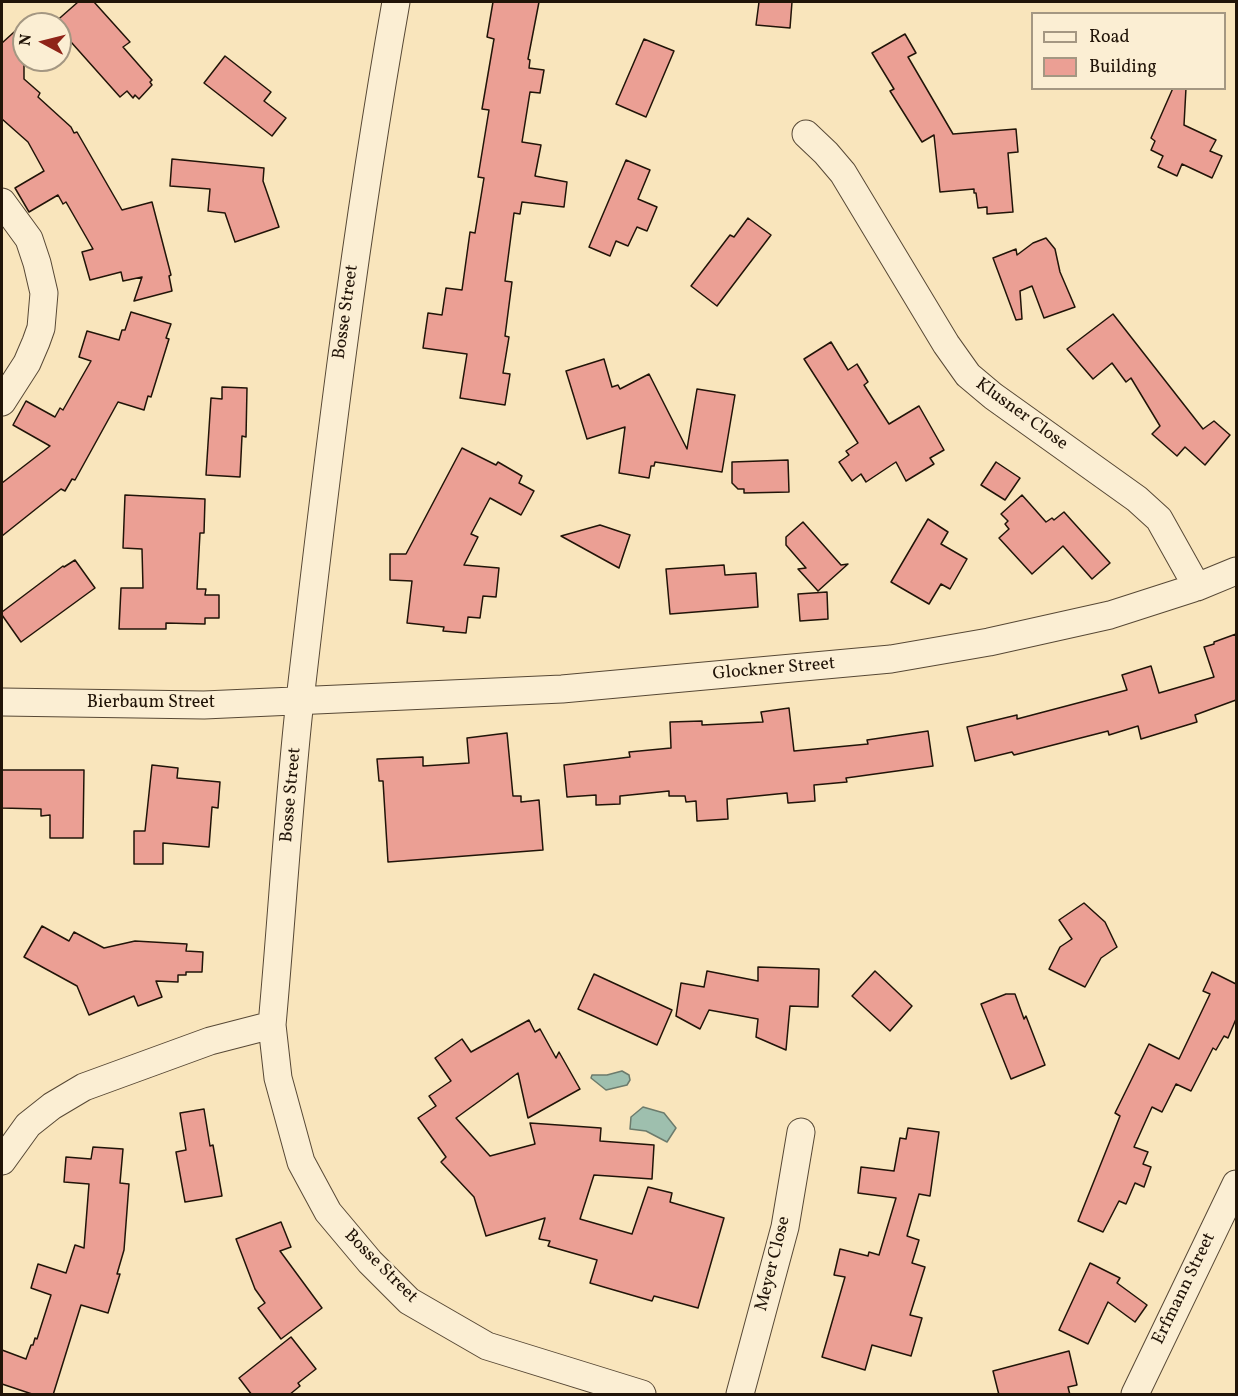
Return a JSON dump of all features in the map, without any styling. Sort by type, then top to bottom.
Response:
[{"type":"street","name":"Bosse Street","points":[[396,2],[377,107],[336,393],[300,701],[272,1025],[278,1078],[301,1162],[328,1212],[370,1262],[408,1301],[487,1346],[642,1395]]},
{"type":"street","name":"Klusner Close","points":[[806,134],[843,173],[946,344],[968,375],[993,396],[1137,499],[1159,519],[1197,587]]},
{"type":"street","points":[[2,202],[29,239],[44,293],[41,328],[36,342],[27,363],[2,402]]},
{"type":"street","name":"Glockner Street","points":[[300,701],[562,689],[891,659],[989,642],[1110,615],[1197,587],[1236,571]]},
{"type":"street","name":"Bierbaum Street","points":[[2,702],[204,705],[300,701]]},
{"type":"street","points":[[2,1161],[28,1125],[52,1106],[84,1087],[210,1041],[272,1025]]},
{"type":"street","name":"Meyer Close","points":[[740,1395],[785,1227],[801,1132]]},
{"type":"street","name":"Erfmann Street","points":[[1135,1395],[1236,1184]]},
{"type":"shaded area","points":[[622,1071],[629,1075],[630,1080],[627,1085],[606,1090],[591,1078],[592,1075],[607,1075]]},
{"type":"shaded area","points":[[643,1107],[664,1113],[676,1128],[667,1142],[646,1131],[630,1129],[631,1117]]},
{"type":"building","points":[[78,2],[94,2],[130,42],[123,47],[152,80],[150,82],[152,85],[139,99],[135,95],[133,98],[127,91],[120,97],[72,43],[72,12],[67,12]]},
{"type":"building","points":[[493,2],[539,2],[528,59],[530,60],[529,68],[544,70],[540,93],[530,92],[522,142],[541,145],[535,176],[567,182],[564,207],[522,202],[520,214],[514,213],[505,281],[512,282],[505,336],[509,337],[503,373],[510,374],[505,405],[460,398],[467,354],[423,348],[428,313],[442,315],[446,288],[462,290],[470,232],[475,233],[484,178],[478,177],[489,110],[482,109],[494,39],[487,37]]},
{"type":"building","points":[[759,2],[792,2],[790,28],[756,25]]},
{"type":"building","points":[[12,34],[12,72],[24,72],[24,79],[40,93],[38,97],[71,127],[74,133],[77,132],[122,210],[152,202],[171,275],[169,276],[172,291],[134,301],[142,277],[123,281],[121,272],[90,280],[82,252],[93,249],[66,202],[63,204],[58,195],[29,212],[15,188],[44,171],[28,142],[2,119],[2,43]]},
{"type":"building","points":[[905,34],[916,53],[908,57],[953,134],[1016,129],[1018,152],[1008,153],[1013,212],[987,214],[987,207],[978,208],[974,189],[940,192],[934,135],[922,142],[890,91],[894,89],[872,53]]},
{"type":"building","points":[[644,39],[674,51],[646,117],[616,104]]},
{"type":"building","points":[[225,56],[271,92],[264,101],[286,118],[272,136],[204,83]]},
{"type":"building","points":[[1172,90],[1186,90],[1184,125],[1216,140],[1210,151],[1222,156],[1212,178],[1182,164],[1177,176],[1158,167],[1163,156],[1151,150],[1155,141],[1151,138]]},
{"type":"building","points":[[172,159],[264,168],[263,181],[279,227],[235,242],[225,213],[208,211],[210,189],[170,186]]},
{"type":"building","points":[[626,160],[650,170],[638,199],[657,207],[647,231],[637,227],[628,246],[616,241],[610,256],[589,247]]},
{"type":"building","points":[[748,218],[771,235],[717,306],[691,286],[730,235],[734,237]]},
{"type":"building","points":[[1046,238],[1055,249],[1060,272],[1075,307],[1044,318],[1032,286],[1020,291],[1022,319],[1016,320],[993,258],[1016,249],[1017,255],[1033,243]]},
{"type":"building","points":[[131,312],[171,324],[166,338],[169,339],[151,397],[148,396],[144,410],[118,402],[75,480],[72,479],[65,491],[61,489],[2,536],[2,483],[50,446],[13,425],[26,401],[55,417],[60,408],[63,410],[91,361],[79,357],[87,331],[119,340]]},
{"type":"building","points":[[1113,314],[1203,429],[1214,421],[1230,435],[1205,465],[1185,447],[1177,456],[1152,434],[1160,426],[1131,378],[1126,382],[1112,363],[1093,379],[1067,349]]},
{"type":"building","points":[[831,342],[848,370],[857,364],[868,382],[864,385],[889,424],[919,406],[944,450],[930,458],[934,464],[906,481],[896,462],[866,482],[861,474],[852,481],[839,462],[849,455],[846,451],[858,443],[804,359]]},
{"type":"building","points":[[604,359],[612,387],[618,385],[620,389],[649,374],[687,449],[697,389],[735,395],[722,472],[655,462],[654,466],[651,466],[649,478],[619,473],[625,427],[587,439],[566,371]]},
{"type":"building","points":[[222,387],[247,388],[246,437],[242,436],[240,477],[206,475],[211,398],[222,399]]},
{"type":"building","points":[[462,448],[496,465],[498,462],[522,476],[519,483],[534,491],[521,515],[490,498],[471,534],[478,537],[464,565],[499,568],[496,597],[483,596],[480,618],[468,617],[466,633],[443,631],[444,627],[407,623],[412,581],[390,580],[390,554],[406,554]]},
{"type":"building","points":[[788,460],[789,492],[744,493],[744,489],[738,489],[732,483],[732,462]]},
{"type":"building","points":[[996,462],[1020,478],[1005,500],[981,485]]},
{"type":"building","points":[[125,495],[205,499],[204,533],[200,533],[197,589],[206,589],[205,595],[219,595],[219,618],[205,618],[205,624],[166,623],[166,629],[119,629],[121,588],[143,588],[142,549],[123,548]]},
{"type":"building","points":[[1022,495],[1046,522],[1052,518],[1054,520],[1064,512],[1110,563],[1092,579],[1063,546],[1032,574],[999,538],[1009,529],[1005,524],[1008,521],[1001,514]]},
{"type":"building","points":[[928,519],[948,532],[941,544],[967,559],[950,589],[941,584],[929,604],[891,582]]},
{"type":"building","points":[[803,522],[841,565],[848,564],[818,591],[798,569],[806,568],[786,545],[786,537]]},
{"type":"building","points":[[600,525],[630,535],[619,568],[561,536]]},
{"type":"building","points":[[75,560],[95,588],[21,642],[2,612],[63,566]]},
{"type":"building","points":[[724,565],[725,575],[756,573],[758,607],[670,614],[666,569]]},
{"type":"building","points":[[827,592],[828,619],[800,621],[798,594]]},
{"type":"building","points":[[1236,634],[1236,700],[1195,715],[1197,722],[1141,739],[1138,726],[1109,735],[1108,731],[1014,755],[1012,752],[975,761],[967,727],[1017,715],[1017,719],[1127,690],[1122,675],[1151,666],[1159,693],[1214,677],[1204,647]]},
{"type":"building","points":[[789,708],[794,751],[868,744],[867,740],[928,731],[933,766],[846,778],[847,782],[814,785],[815,801],[788,803],[787,793],[727,799],[728,819],[697,821],[696,801],[686,802],[685,796],[669,796],[669,791],[620,796],[620,804],[596,805],[596,795],[567,797],[564,765],[630,757],[629,752],[671,748],[670,722],[702,721],[702,725],[763,722],[761,712]]},
{"type":"building","points":[[507,733],[513,796],[521,796],[521,802],[539,800],[543,850],[388,862],[383,781],[379,781],[377,759],[423,757],[423,766],[469,763],[467,738]]},
{"type":"building","points":[[152,765],[178,768],[177,778],[220,782],[218,808],[212,807],[209,847],[163,843],[163,864],[134,864],[134,831],[145,831]]},
{"type":"building","points":[[2,770],[84,770],[83,838],[50,838],[50,815],[41,816],[41,809],[2,808]]},
{"type":"building","points":[[1084,903],[1105,922],[1117,947],[1101,958],[1085,987],[1049,969],[1060,947],[1072,939],[1059,920]]},
{"type":"building","points":[[42,926],[69,941],[74,932],[104,948],[135,941],[187,944],[186,951],[203,952],[202,972],[186,972],[186,975],[178,975],[178,982],[156,981],[162,997],[138,1006],[134,996],[89,1015],[77,986],[24,957]]},
{"type":"building","points":[[758,967],[819,969],[818,1007],[790,1006],[786,1050],[756,1037],[758,1019],[709,1010],[700,1029],[676,1016],[681,983],[704,987],[707,971],[758,981]]},
{"type":"building","points":[[875,971],[912,1006],[890,1031],[852,996]]},
{"type":"building","points":[[1212,972],[1236,984],[1236,1019],[1228,1038],[1224,1036],[1216,1050],[1213,1048],[1191,1091],[1176,1084],[1162,1112],[1152,1107],[1134,1147],[1148,1152],[1143,1164],[1151,1167],[1144,1187],[1135,1183],[1126,1204],[1119,1201],[1103,1232],[1078,1221],[1120,1116],[1115,1113],[1149,1044],[1179,1059],[1210,994],[1203,991]]},
{"type":"building","points":[[594,974],[672,1010],[657,1045],[578,1009]]},
{"type":"building","points":[[1006,994],[1015,994],[1045,1065],[1011,1079],[981,1004]]},
{"type":"building","points":[[529,1020],[535,1032],[540,1029],[556,1058],[559,1052],[580,1089],[528,1118],[518,1073],[456,1118],[490,1156],[535,1144],[530,1123],[601,1128],[600,1141],[654,1145],[652,1179],[594,1175],[580,1219],[632,1234],[648,1187],[672,1193],[670,1202],[724,1218],[698,1308],[654,1296],[652,1301],[590,1283],[597,1260],[548,1246],[550,1241],[539,1239],[545,1218],[486,1236],[474,1197],[441,1162],[446,1157],[418,1118],[436,1106],[429,1096],[451,1081],[435,1058],[462,1039],[471,1052]]},
{"type":"building","points":[[204,1109],[222,1196],[185,1202],[176,1152],[186,1150],[180,1113]]},
{"type":"building","points":[[908,1128],[939,1132],[930,1196],[919,1194],[907,1236],[919,1240],[912,1263],[925,1267],[910,1315],[922,1318],[911,1356],[872,1345],[865,1370],[822,1357],[845,1277],[834,1275],[840,1249],[868,1256],[869,1252],[879,1255],[896,1198],[858,1193],[861,1167],[894,1171],[900,1138],[906,1139]]},
{"type":"building","points":[[93,1147],[123,1149],[120,1183],[129,1184],[124,1250],[117,1274],[120,1274],[108,1313],[81,1305],[53,1395],[35,1395],[2,1384],[2,1350],[26,1359],[31,1345],[35,1338],[37,1339],[51,1295],[31,1288],[38,1264],[66,1273],[75,1245],[84,1248],[89,1184],[64,1182],[66,1157],[91,1159]]},
{"type":"building","points":[[281,1222],[291,1247],[280,1251],[322,1308],[281,1339],[258,1308],[265,1303],[255,1289],[236,1239]]},
{"type":"building","points":[[1090,1263],[1120,1278],[1117,1283],[1147,1305],[1135,1322],[1108,1302],[1088,1344],[1059,1330]]},
{"type":"building","points":[[291,1337],[316,1369],[298,1383],[300,1386],[289,1395],[252,1395],[239,1378]]},
{"type":"building","points":[[1069,1351],[1077,1385],[1068,1387],[1070,1395],[999,1395],[993,1371]]}]
